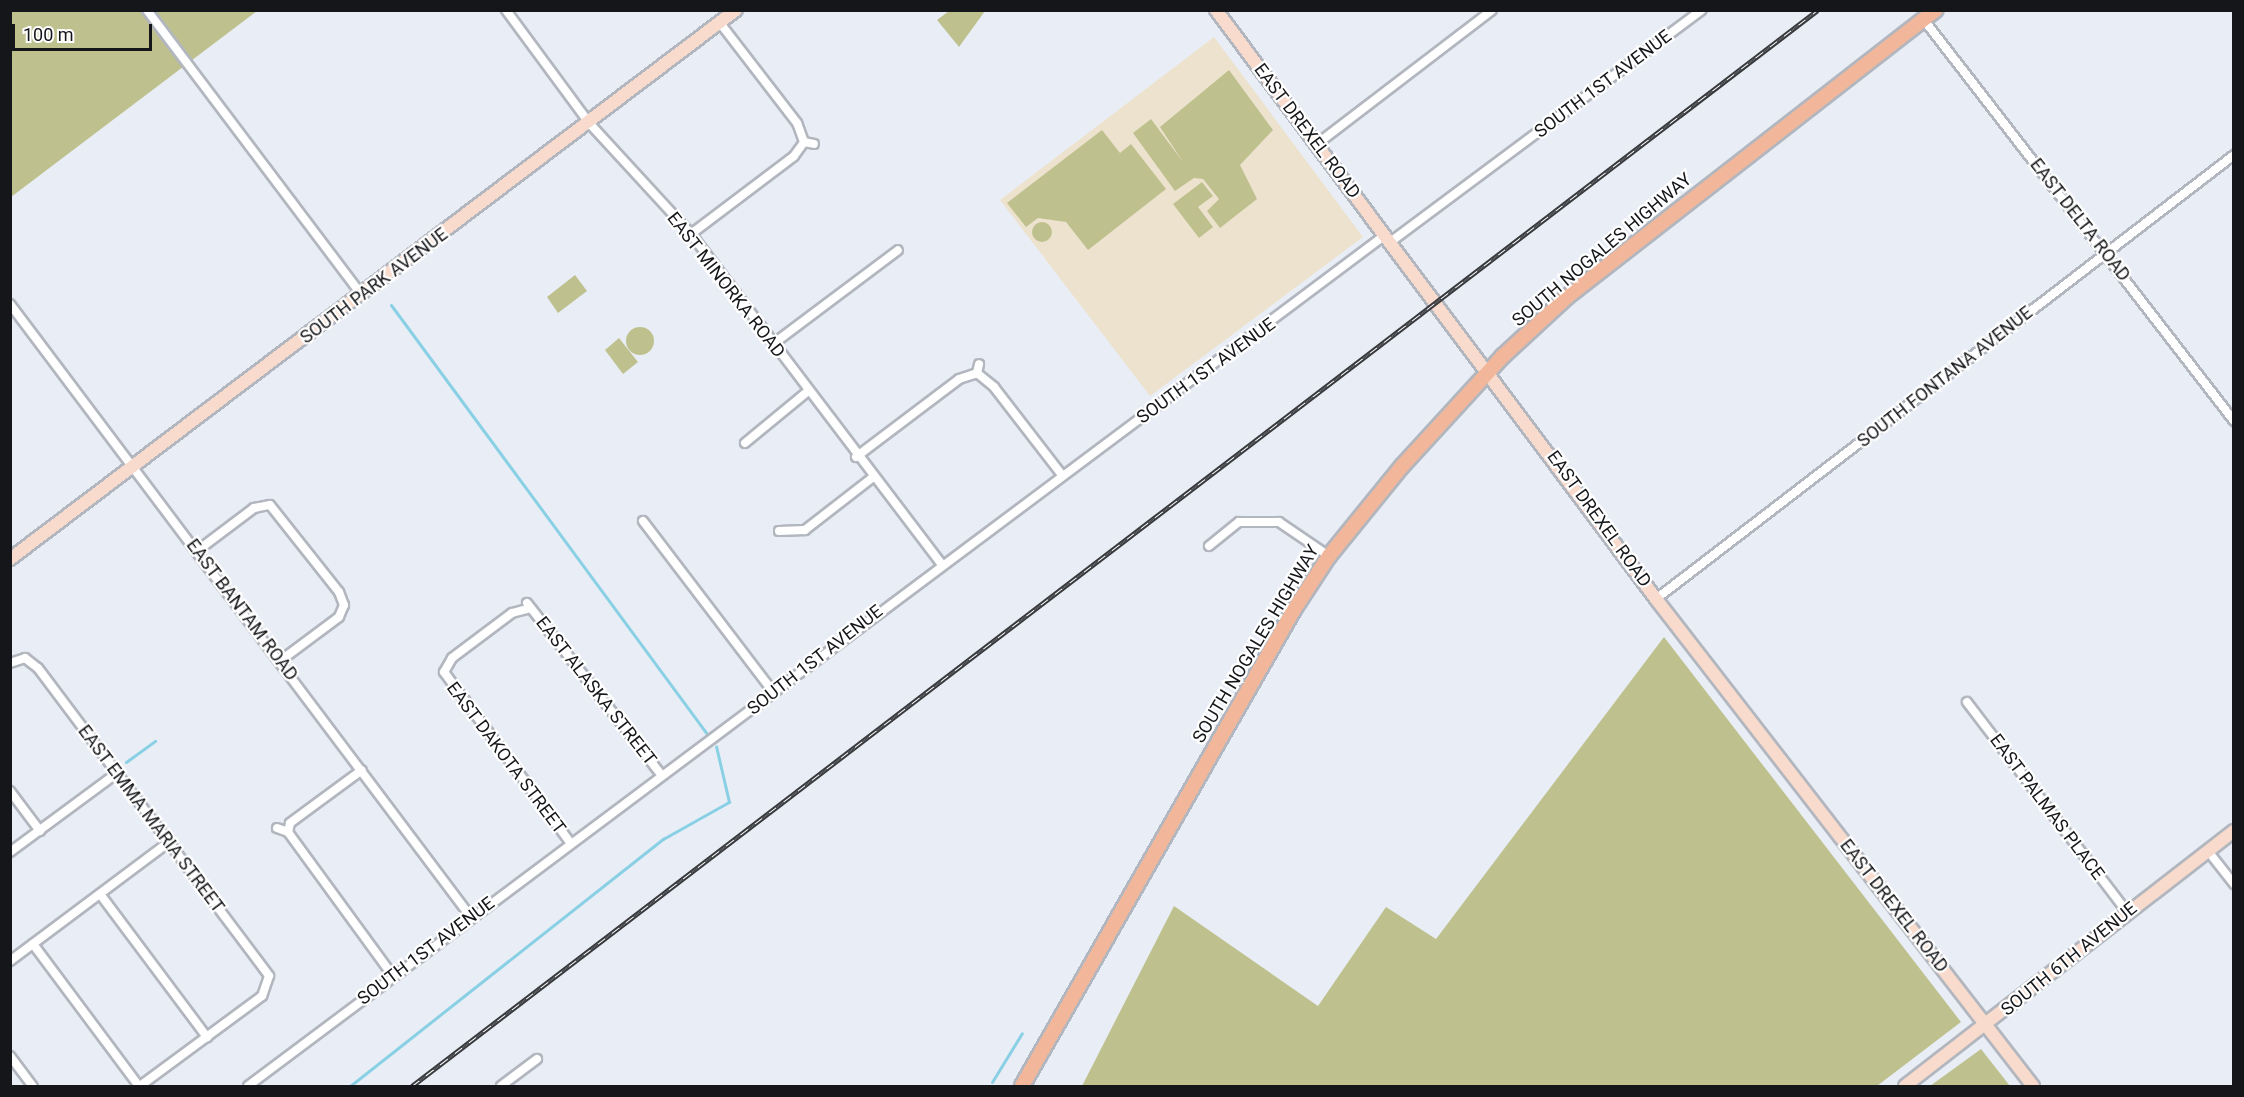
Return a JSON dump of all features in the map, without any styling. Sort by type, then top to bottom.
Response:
[{"type":"main road","name":"SOUTH NOGALES HIGHWAY","points":[[1022,1086],[1259,668],[1329,556],[1403,465],[1491,371],[1618,255],[1936,10]]},
{"type":"street","points":[[147,10],[362,295]]},
{"type":"street","name":"EAST MINORKA ROAD","points":[[506,10],[590,124],[691,234],[856,457],[941,563]]},
{"type":"street","name":"SOUTH PARK AVENUE","points":[[10,558],[590,124],[736,10]]},
{"type":"street","name":"EAST DREXEL ROAD","points":[[1216,10],[1387,239],[1491,371],[1656,599],[2033,1086]]},
{"type":"street","points":[[1317,144],[1492,10]]},
{"type":"street","name":"SOUTH 1ST AVENUE","points":[[248,1086],[570,842],[774,693],[941,563],[1702,10]]},
{"type":"street","name":"EAST DELTA ROAD","points":[[1924,20],[2234,421]]},
{"type":"street","points":[[720,23],[797,123],[803,143]]},
{"type":"street","points":[[691,234],[803,143],[814,144]]},
{"type":"street","name":"SOUTH FONTANA AVENUE","points":[[1656,599],[2234,155]]},
{"type":"street","points":[[772,345],[898,250]]},
{"type":"street","name":"EAST BANTAM ROAD","points":[[10,304],[471,917]]},
{"type":"street","points":[[856,457],[959,379],[978,370],[994,387],[1062,475]]},
{"type":"street","points":[[745,442],[808,391]]},
{"type":"street","points":[[778,531],[805,530],[872,478]]},
{"type":"street","points":[[197,551],[254,508],[268,502],[279,512],[339,592],[347,607],[335,620],[280,661]]},
{"type":"street","points":[[643,521],[774,693]]},
{"type":"street","points":[[1209,546],[1239,522],[1279,522],[1329,556]]},
{"type":"street","name":"EAST ALASKA STREET","points":[[440,672],[448,662],[486,632],[527,606],[541,617],[662,776]]},
{"type":"street","name":"EAST EMMA MARIA STREET","points":[[10,663],[25,658],[117,773],[269,976],[269,985],[207,1037]]},
{"type":"street","name":"EAST DAKOTA STREET","points":[[440,672],[570,842]]},
{"type":"street","name":"EAST PALMAS PLACE","points":[[1967,702],[2127,912]]},
{"type":"street","points":[[288,832],[290,823],[362,770]]},
{"type":"street","points":[[10,852],[117,773]]},
{"type":"street","points":[[10,791],[40,831]]},
{"type":"street","points":[[277,828],[288,832],[393,976]]},
{"type":"street","name":"SOUTH 6TH AVENUE","points":[[1905,1086],[2234,831]]},
{"type":"street","points":[[10,961],[169,842]]},
{"type":"street","points":[[2208,851],[2234,884]]},
{"type":"street","points":[[33,944],[139,1086],[207,1037],[100,894]]},
{"type":"street","points":[[10,1056],[33,1086]]},
{"type":"street","points":[[501,1086],[537,1059]]},
{"type":"shaded area","points":[[1214,37],[1363,237],[1150,396],[1000,200]]},
{"type":"green space","points":[[11,11],[257,11],[11,197]]},
{"type":"green space","points":[[949,11],[985,11],[959,47],[937,20]]},
{"type":"green space","points":[[1229,70],[1273,130],[1240,165],[1257,199],[1220,228],[1207,211],[1219,199],[1203,179],[1194,178],[1175,191],[1133,133],[1151,119],[1183,162],[1160,127]]},
{"type":"green space","points":[[1102,130],[1120,153],[1131,144],[1166,189],[1088,250],[1066,222],[1038,218],[1026,227],[1007,203]]},
{"type":"green space","points":[[1202,182],[1213,196],[1198,207],[1213,227],[1199,238],[1173,204]]},
{"type":"green space","points":[[1042,222],[1049,225],[1052,232],[1049,239],[1042,242],[1035,239],[1032,232],[1035,225]]},
{"type":"green space","points":[[575,275],[587,291],[558,313],[547,297]]},
{"type":"green space","points":[[640,327],[650,331],[654,341],[650,351],[640,355],[630,351],[626,341],[630,331]]},
{"type":"green space","points":[[619,338],[638,362],[623,374],[605,350]]},
{"type":"green space","points":[[1664,637],[1961,1022],[1877,1086],[1082,1086],[1174,906],[1318,1006],[1386,907],[1436,939]]},
{"type":"green space","points":[[1981,1049],[2010,1086],[1930,1086]]},
{"type":"waterway","points":[[391,305],[707,734]]},
{"type":"waterway","points":[[126,762],[155,741]]},
{"type":"waterway","points":[[350,1086],[663,839],[729,802],[716,746]]},
{"type":"waterway","points":[[992,1082],[1022,1033]]},
{"type":"railway","points":[[412,1086],[1818,10]]}]
